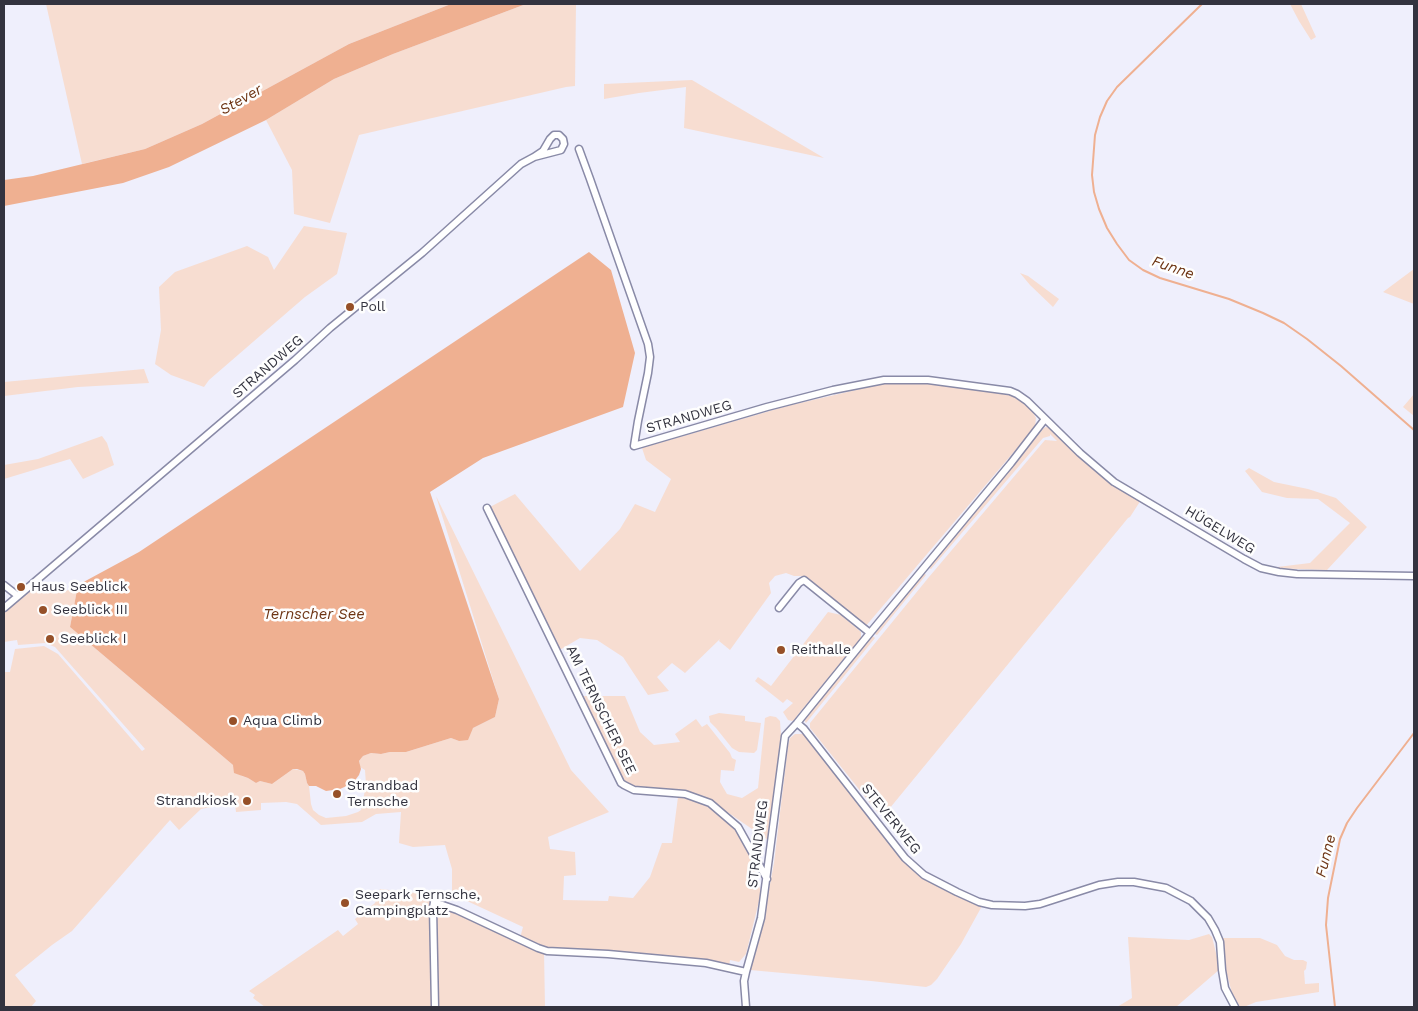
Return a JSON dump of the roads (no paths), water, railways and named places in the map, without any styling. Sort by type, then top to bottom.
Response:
[{"type":"street","name":"STRANDWEG","points":[[4,608],[330,328],[422,253],[521,164],[543,150],[554,135],[559,135],[563,139],[564,144],[561,150],[534,157]]},
{"type":"street","name":"STRANDWEG","points":[[578,149],[649,350],[648,372],[634,446],[767,407],[833,390],[884,380],[928,380],[1010,391],[1026,400],[1045,419],[1011,464],[785,736],[761,918],[744,981],[746,1007]]},
{"type":"street","name":"HÜGELWEG","points":[[1045,419],[1085,458],[1114,482],[1244,560],[1261,568],[1297,574],[1414,576]]},
{"type":"street","name":"AM TERNSCHER SEE","points":[[487,508],[621,783],[634,790],[685,794],[710,803],[738,827],[767,879]]},
{"type":"street","points":[[779,608],[799,583],[804,580],[870,633]]},
{"type":"street","points":[[4,585],[18,596]]},
{"type":"street","name":"STEVERWEG","points":[[797,723],[804,729],[905,858],[924,875],[979,902],[992,905],[1033,905],[1099,885],[1118,882],[1150,884],[1166,888],[1191,900],[1204,913],[1220,942],[1225,988],[1235,1007]]},
{"type":"street","points":[[435,1007],[434,902],[457,910],[538,948],[706,963],[746,972]]},
{"type":"water","points":[[451,4],[526,4],[393,54],[334,79],[266,120],[169,167],[123,183],[4,206],[4,180],[33,176],[145,149],[202,124],[349,44]]},
{"type":"water","name":"Ternscher See","points":[[589,252],[611,270],[635,353],[623,407],[483,458],[430,492],[499,699],[495,717],[473,728],[468,740],[459,741],[451,738],[406,752],[371,753],[363,756],[359,761],[361,769],[359,775],[353,783],[340,789],[326,791],[316,786],[309,786],[303,771],[297,769],[293,769],[272,784],[260,781],[256,783],[234,773],[233,765],[70,627],[78,585],[139,552]]},
{"type":"waterway","name":"Funne","points":[[1202,4],[1117,87],[1107,101],[1100,117],[1095,135],[1092,175],[1094,192],[1107,228],[1129,260],[1143,270],[1160,278],[1229,299],[1284,323],[1341,366],[1414,430]]},
{"type":"waterway","name":"Funne","points":[[1335,1007],[1326,925],[1328,898],[1340,839],[1347,823],[1357,808],[1414,733]]},
{"type":"place","name":"Poll","points":[[350,307]]},
{"type":"place","name":"Haus Seeblick","points":[[21,587]]},
{"type":"place","name":"Seeblick III","points":[[43,610]]},
{"type":"place","name":"Seeblick I","points":[[50,639]]},
{"type":"place","name":"Reithalle","points":[[781,650]]},
{"type":"place","name":"Aqua Climb","points":[[233,721]]},
{"type":"place","name":"Strandbad Ternsche","points":[[337,794]]},
{"type":"place","name":"Strandkiosk","points":[[247,801]]},
{"type":"place","name":"Seepark Ternsche, Campingplatz","points":[[345,903]]},
{"type":"water label","name":"Stever","points":[[241,100]]}]
